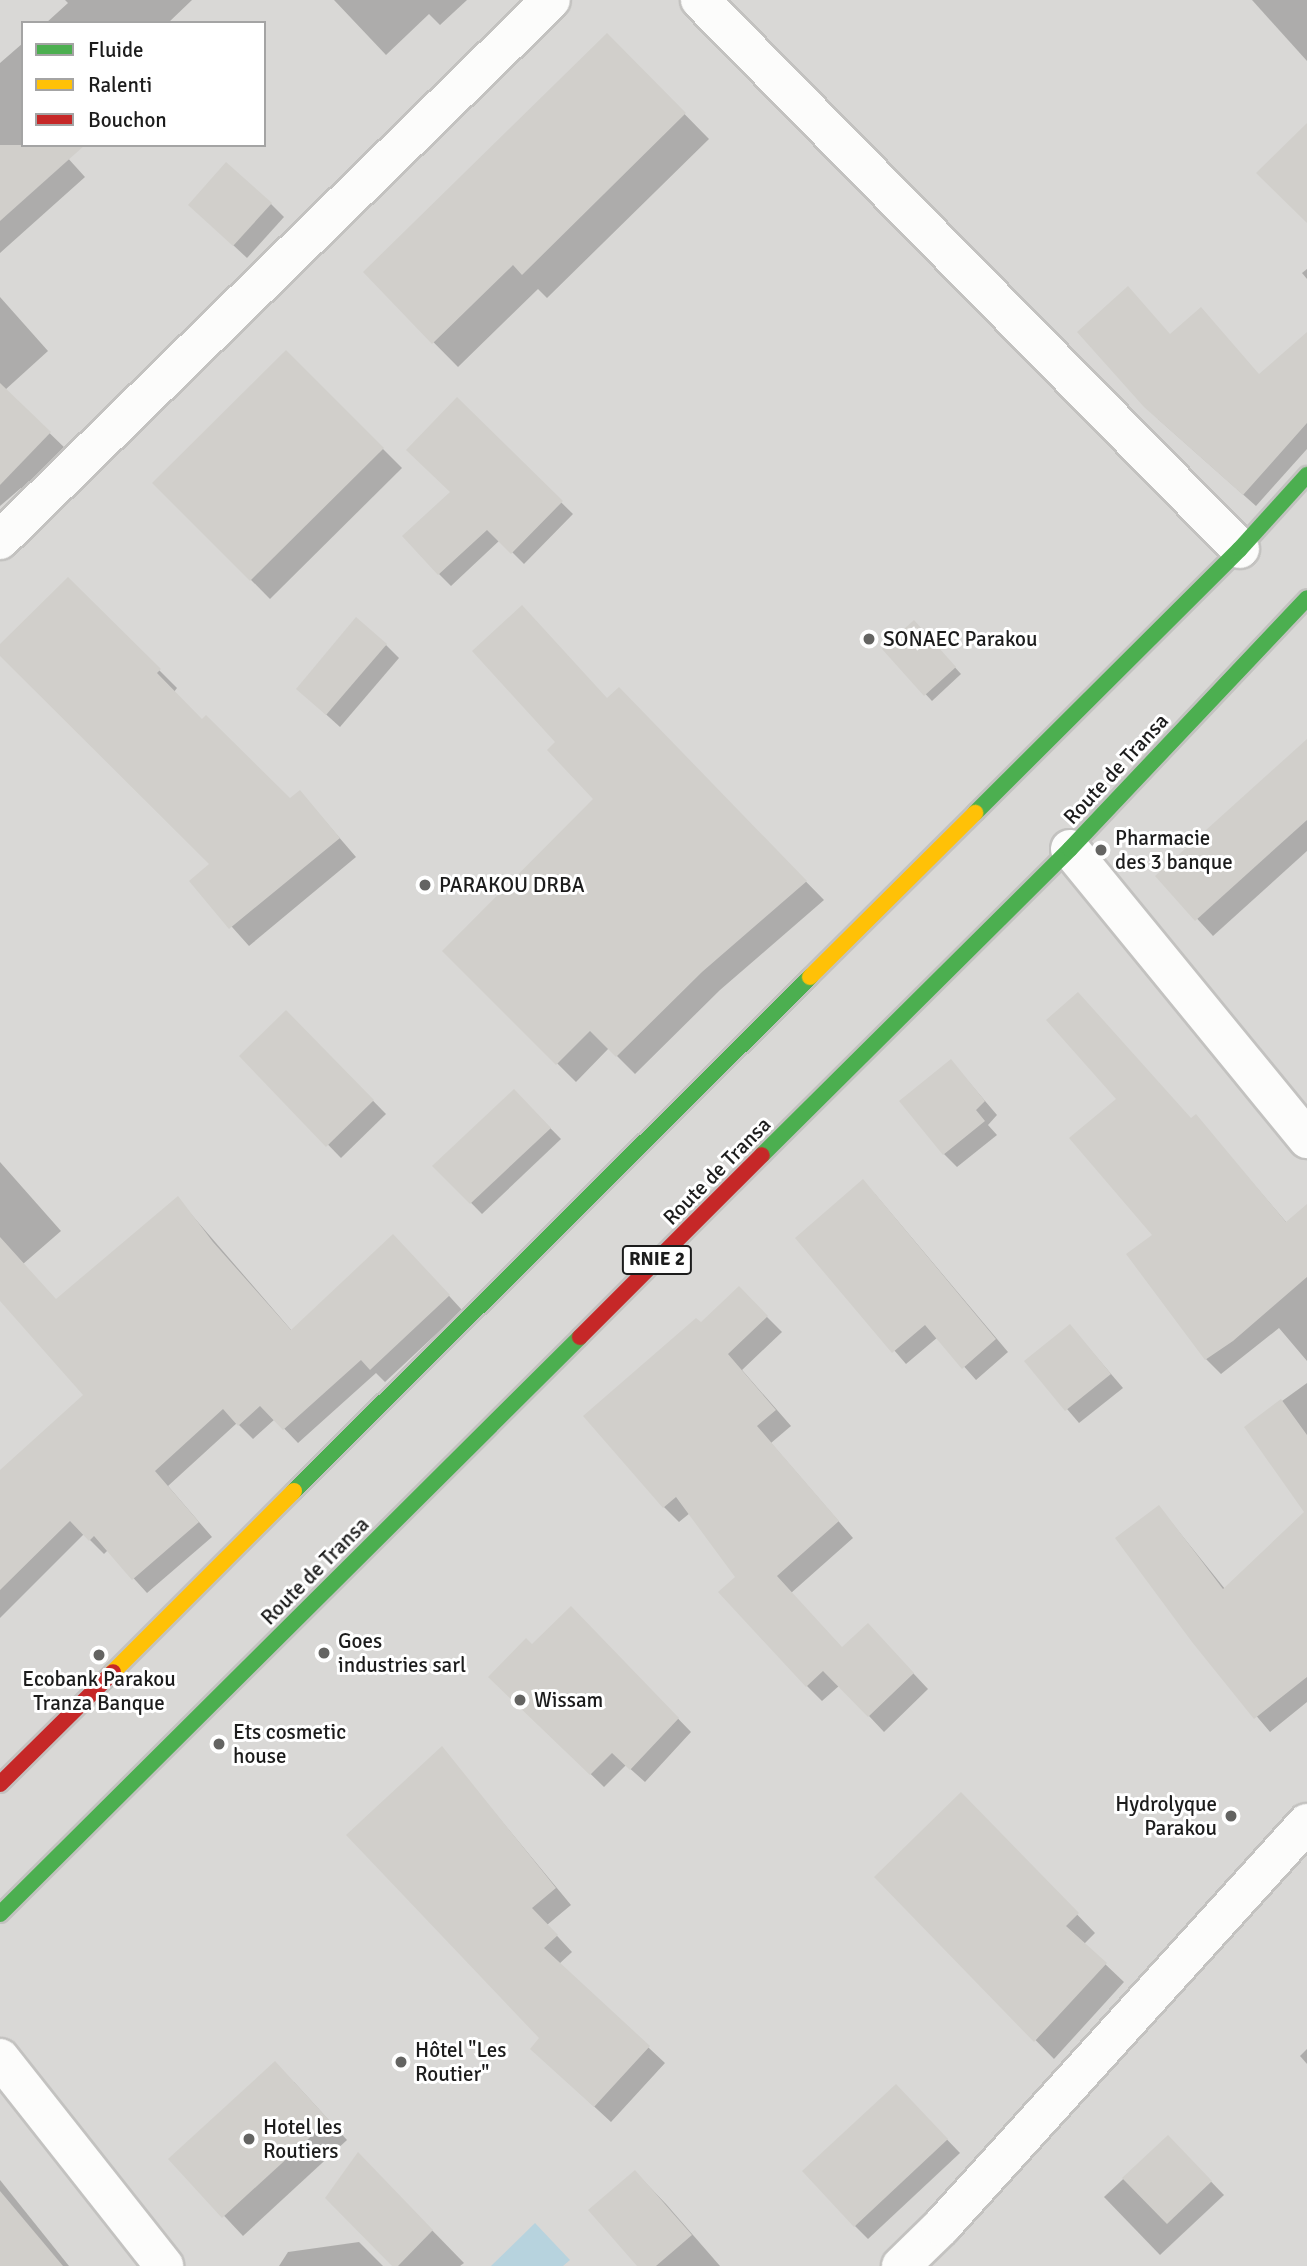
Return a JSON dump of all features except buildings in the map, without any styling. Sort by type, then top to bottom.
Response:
[{"type":"main road","points":[[0,1784],[1240,549],[1307,475]]},
{"type":"main road","name":"Route de Transa","points":[[0,1914],[1070,849],[1307,598]]},
{"type":"street","points":[[0,540],[551,0]]},
{"type":"street","points":[[700,0],[1240,549]]},
{"type":"street","points":[[1070,849],[1307,1139]]},
{"type":"street","points":[[901,2266],[1307,1823]]},
{"type":"street","points":[[0,2058],[164,2266]]},
{"type":"shaded area","points":[[0,0],[1307,0],[1307,2266],[0,2266]]},
{"type":"water","points":[[535,2223],[570,2260],[563,2266],[491,2266]]},
{"type":"traffic: fast","points":[[975,813],[1240,549],[1307,475]]},
{"type":"traffic: fast","points":[[762,1155],[1070,849],[1307,598]]},
{"type":"traffic: fast","points":[[294,1491],[810,977]]},
{"type":"traffic: fast","points":[[0,1914],[580,1337]]},
{"type":"traffic: slow","points":[[810,977],[975,813]]},
{"type":"traffic: slow","points":[[113,1672],[294,1491]]},
{"type":"traffic: jam","points":[[580,1337],[762,1155]]},
{"type":"traffic: jam","points":[[0,1784],[113,1672]]},
{"type":"place","name":"SONAEC Parakou","points":[[869,639]]},
{"type":"place","name":"Pharmacie des 3 banque","points":[[1101,850]]},
{"type":"place","name":"PARAKOU DRBA","points":[[425,885]]},
{"type":"place","name":"Goes industries sarl","points":[[324,1653]]},
{"type":"place","name":"Ecobank Parakou Tranza Banque","points":[[99,1655]]},
{"type":"place","name":"Wissam","points":[[520,1700]]},
{"type":"place","name":"Ets cosmetic house","points":[[219,1744]]},
{"type":"place","name":"Hydrolyque Parakou","points":[[1231,1816]]},
{"type":"place","name":"Hôtel \"Les Routier\"","points":[[401,2062]]},
{"type":"place","name":"Hotel les Routiers","points":[[249,2139]]}]
